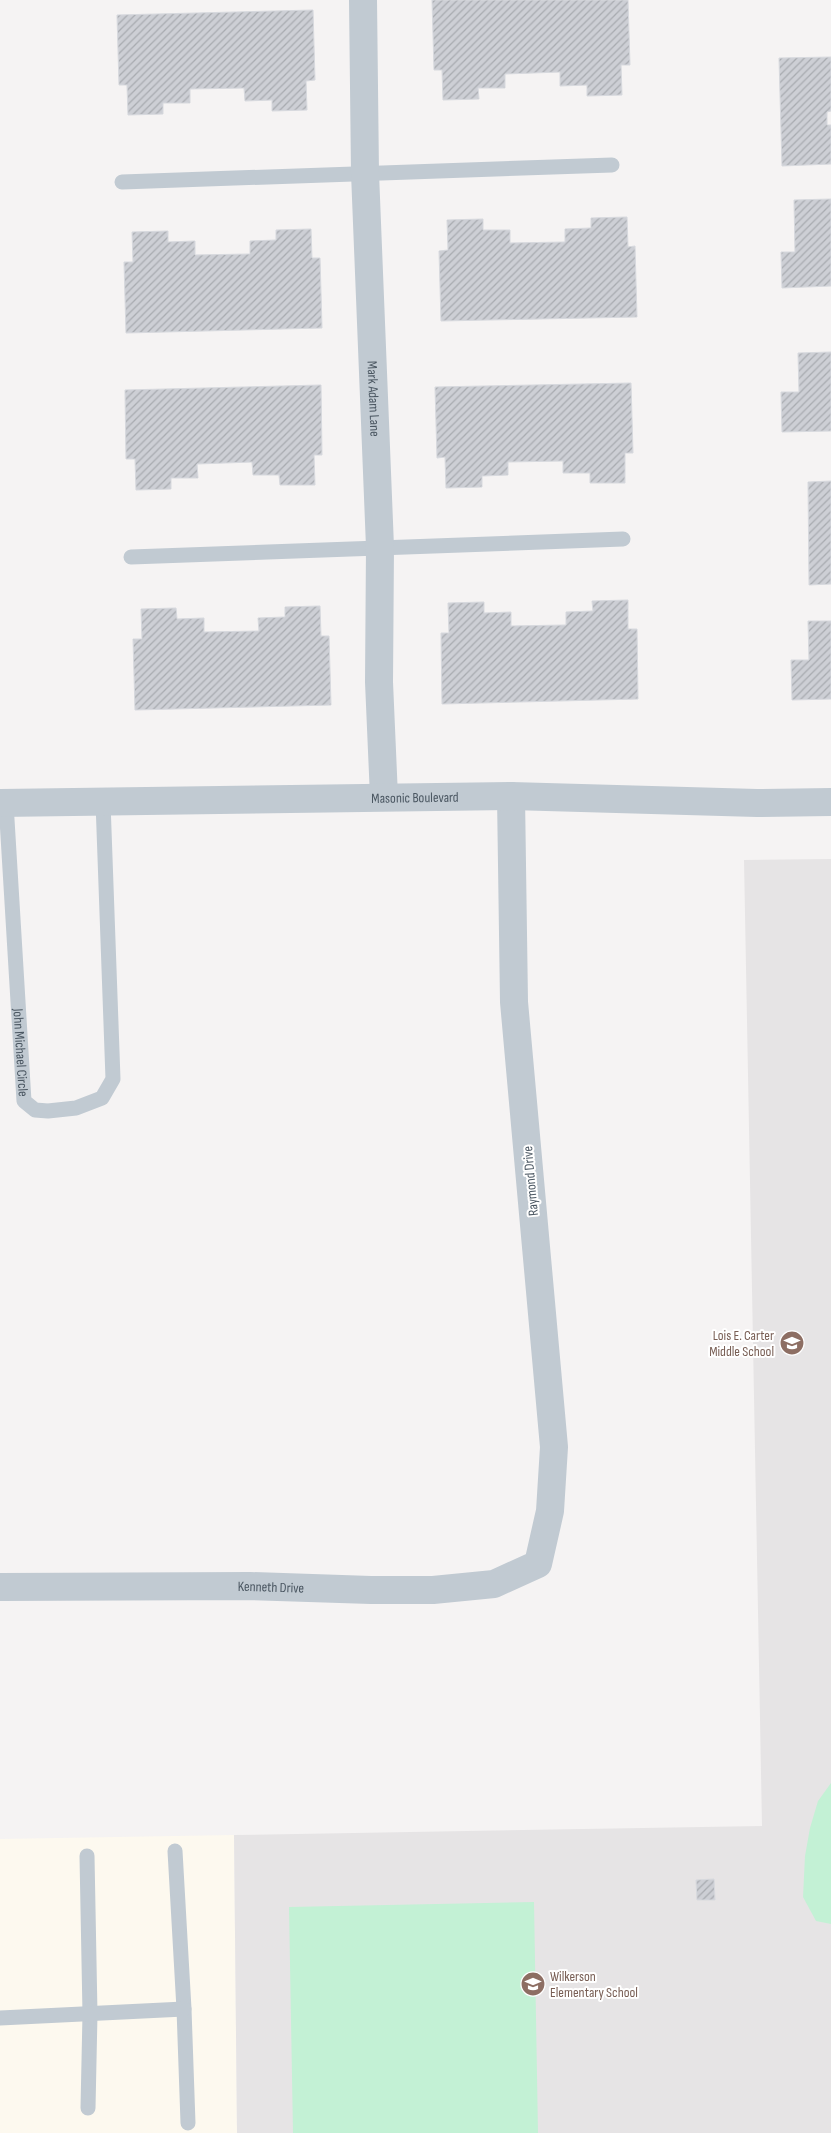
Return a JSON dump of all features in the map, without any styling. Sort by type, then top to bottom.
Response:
[{"type":"street","name":"Mark Adam Lane","points":[[363,0],[365,173],[380,547],[379,682],[384,797]]},
{"type":"street","name":"Masonic Boulevard","points":[[3,803],[511,796],[757,803],[831,802]]},
{"type":"street","name":"Raymond Drive","points":[[511,796],[514,1002],[554,1447],[550,1511],[538,1564]]},
{"type":"street","name":"Kenneth Drive","points":[[0,1587],[250,1586],[432,1590],[494,1584],[538,1564]]},
{"type":"lane","points":[[122,182],[612,165]]},
{"type":"lane","points":[[131,558],[623,539]]},
{"type":"lane","name":"John Michael Circle","points":[[3,803],[24,1101],[35,1110],[48,1111],[76,1108],[102,1098],[113,1079],[103,802]]},
{"type":"lane","points":[[175,1851],[188,2123]]},
{"type":"lane","points":[[87,1856],[90,2014],[88,2108]]},
{"type":"lane","points":[[0,2018],[184,2009]]},
{"type":"shaded area","name":"Wilkerson Elementary School","points":[[831,859],[831,2133],[237,2133],[234,1835],[762,1826],[744,860]]},
{"type":"shaded area","points":[[234,1835],[237,2133],[0,2133],[0,1839]]},
{"type":"green space","points":[[831,1783],[831,1924],[816,1921],[803,1897],[805,1856],[810,1828],[818,1801]]},
{"type":"green space","points":[[534,1902],[538,2133],[293,2133],[289,1907]]},
{"type":"building","points":[[432,0],[628,0],[630,65],[621,65],[622,95],[587,96],[587,85],[560,86],[560,72],[505,74],[505,88],[478,88],[479,99],[443,100],[442,70],[434,70]]},
{"type":"building","points":[[313,10],[315,80],[306,81],[307,110],[272,111],[272,100],[245,101],[244,88],[190,89],[190,103],[163,103],[163,114],[128,115],[127,85],[119,85],[117,15]]},
{"type":"building","points":[[831,57],[831,111],[827,112],[827,125],[831,125],[831,164],[782,166],[779,58]]},
{"type":"building","points":[[831,199],[831,286],[782,288],[781,252],[795,252],[794,200]]},
{"type":"building","points":[[627,217],[628,247],[635,246],[637,317],[441,321],[439,251],[448,250],[447,220],[483,219],[483,230],[510,230],[510,243],[565,242],[565,229],[591,228],[591,218]]},
{"type":"building","points":[[311,229],[312,258],[320,258],[322,328],[126,333],[124,262],[133,262],[132,232],[168,231],[168,242],[195,241],[195,255],[250,254],[250,241],[276,240],[276,230]]},
{"type":"building","points":[[831,352],[831,431],[782,432],[781,392],[799,392],[798,353]]},
{"type":"building","points":[[631,383],[633,453],[625,453],[625,483],[590,483],[590,473],[563,473],[563,461],[508,462],[508,475],[482,476],[482,487],[446,488],[445,457],[437,458],[435,387]]},
{"type":"building","points":[[321,385],[322,455],[314,455],[315,485],[280,485],[279,475],[253,475],[252,462],[197,464],[198,478],[171,478],[171,489],[136,490],[135,459],[126,459],[125,390]]},
{"type":"building","points":[[831,481],[831,584],[809,585],[808,482]]},
{"type":"building","points":[[628,600],[628,629],[637,629],[638,699],[442,704],[441,633],[449,633],[448,603],[484,602],[484,613],[511,612],[511,626],[566,625],[566,612],[593,611],[592,601]]},
{"type":"building","points":[[320,606],[321,636],[329,636],[331,705],[135,710],[133,639],[142,639],[141,609],[176,608],[177,619],[204,618],[204,632],[259,631],[258,618],[285,617],[285,607]]},
{"type":"building","points":[[808,621],[831,621],[831,699],[792,700],[791,660],[809,660]]},
{"type":"building","points":[[714,1879],[715,1900],[697,1900],[696,1880]]},
{"type":"place","name":"Lois E. Carter Middle School","points":[[792,1343]]},
{"type":"place","name":"Wilkerson Elementary School","points":[[533,1984]]}]
